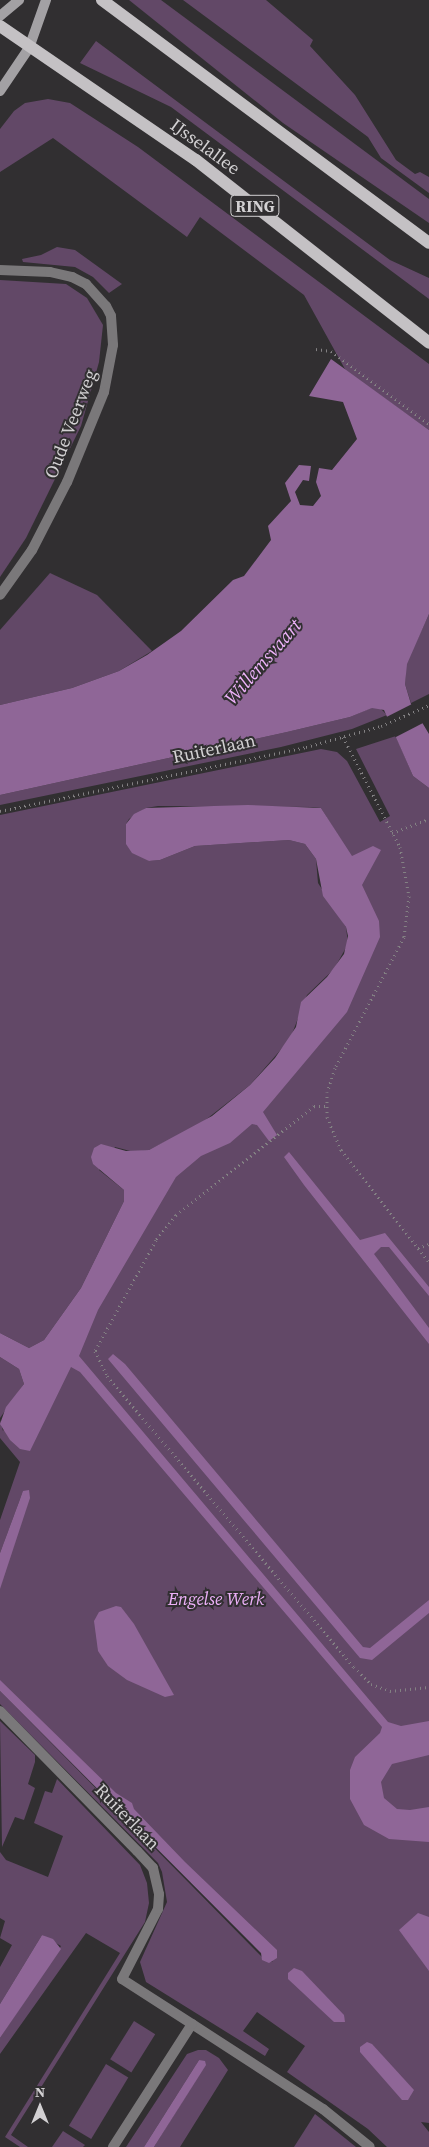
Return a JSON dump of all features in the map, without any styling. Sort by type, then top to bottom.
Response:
[{"type":"main road","points":[[0,16],[19,0]]},
{"type":"main road","points":[[0,91],[29,48],[46,0]]},
{"type":"main road","points":[[102,0],[429,243]]},
{"type":"main road","name":"IJsselallee","points":[[0,26],[29,48],[196,160],[429,343]]},
{"type":"street","name":"Oude Veerweg","points":[[0,270],[50,272],[72,276],[86,284],[106,306],[111,316],[113,345],[104,392],[67,482],[32,550],[0,595]]},
{"type":"street","name":"Ruiterlaan","points":[[0,1711],[153,1868],[159,1894],[158,1908],[122,1979],[192,2024]]},
{"type":"street","points":[[113,2147],[192,2024],[322,2109],[370,2147]]},
{"type":"path","points":[[316,349],[331,350],[429,424]]},
{"type":"path","name":"Ruiterlaan","points":[[0,811],[343,737],[381,726],[429,705]]},
{"type":"path","points":[[343,737],[400,847],[408,878],[409,896],[404,937],[335,1068],[325,1106],[329,1125],[342,1150],[429,1262]]},
{"type":"path","points":[[392,833],[429,819]]},
{"type":"path","points":[[325,1106],[314,1106],[176,1215],[156,1240],[95,1351],[107,1376],[354,1667],[371,1684],[390,1691],[429,1687]]},
{"type":"path","points":[[418,1248],[429,1244]]},
{"type":"green space","points":[[129,0],[161,0],[429,199],[429,223],[283,123]]},
{"type":"green space","points":[[183,0],[266,0],[313,40],[310,46],[355,95],[396,160],[415,174],[420,172],[429,177],[429,193],[381,158],[368,137]]},
{"type":"green space","points":[[96,41],[390,260],[429,278],[429,299],[171,107],[80,63]]},
{"type":"green space","points":[[48,99],[70,103],[138,147],[429,364],[429,430],[346,371],[304,295],[200,217],[187,237],[53,138],[0,172],[0,129],[14,111],[25,103]]},
{"type":"green space","points":[[57,247],[75,250],[122,284],[109,293],[93,277],[75,267],[23,262],[22,259],[41,255]]},
{"type":"green space","points":[[0,280],[66,284],[87,298],[103,325],[99,362],[81,426],[26,538],[0,577]]},
{"type":"green space","points":[[50,573],[97,595],[152,651],[119,671],[72,688],[0,705],[0,630]]},
{"type":"green space","points":[[429,614],[429,694],[411,703],[405,684],[406,664]]},
{"type":"green space","points":[[371,708],[380,708],[387,715],[352,729],[281,747],[0,805],[0,795],[287,732],[350,717]]},
{"type":"green space","name":"Engelse Werk","points":[[396,736],[413,776],[429,788],[429,2123],[421,2122],[429,2132],[429,2147],[387,2147],[368,2129],[287,2072],[305,2046],[257,2012],[243,2031],[269,2049],[265,2056],[146,1982],[140,1962],[167,1902],[162,1872],[158,1863],[0,1704],[0,1691],[262,1957],[273,1962],[0,1687],[0,1569],[23,1491],[0,1553],[0,1520],[20,1462],[0,1438],[0,1420],[3,1431],[151,1180],[227,1124],[360,958],[344,845],[321,808],[313,807],[158,806],[146,808],[129,819],[126,824],[149,861],[160,860],[195,846],[289,840],[305,844],[316,859],[318,883],[346,927],[348,944],[334,969],[307,995],[290,1039],[250,1085],[199,1125],[149,1150],[134,1152],[115,1147],[99,1170],[124,1190],[124,1201],[81,1288],[44,1340],[29,1348],[0,1333],[0,815],[321,749],[337,752],[347,761],[380,822],[390,816],[356,749]]},
{"type":"green space","points":[[0,1357],[19,1369],[24,1384],[0,1418]]},
{"type":"green space","points":[[0,1721],[35,1755],[35,1762],[28,1784],[35,1788],[24,1820],[15,1817],[2,1847]]},
{"type":"green space","points":[[57,1779],[140,1865],[147,1883],[149,1903],[145,1922],[11,2135],[28,2147],[20,2147],[5,2137],[120,1953],[86,1933],[0,2054],[0,2038],[61,1946],[42,1935],[0,2004],[0,1967],[12,1945],[0,1938],[5,1921],[0,1918],[0,1852],[6,1860],[48,1877],[63,1836],[34,1823],[45,1791],[52,1793]]},
{"type":"green space","points":[[134,2021],[155,2034],[131,2072],[110,2059]]},
{"type":"green space","points":[[198,2050],[206,2050],[219,2058],[228,2070],[180,2147],[154,2147],[205,2065],[199,2060],[144,2147],[126,2147],[187,2054]]},
{"type":"green space","points":[[106,2064],[128,2077],[91,2139],[69,2126]]},
{"type":"green space","points":[[315,2114],[356,2147],[294,2147]]},
{"type":"green space","points":[[63,2131],[85,2145],[83,2147],[52,2147]]},
{"type":"water","name":"Willemsvaart","points":[[331,359],[429,430],[429,614],[407,664],[405,684],[411,704],[429,734],[429,788],[413,776],[384,710],[372,708],[350,717],[287,732],[0,795],[0,705],[72,688],[119,671],[147,655],[181,631],[233,580],[244,576],[271,540],[268,526],[291,501],[285,483],[299,465],[311,466],[309,481],[303,480],[295,492],[300,505],[313,506],[321,496],[316,482],[319,468],[332,470],[357,439],[343,402],[309,396]]},
{"type":"water","points":[[248,805],[321,808],[352,856],[373,846],[381,850],[362,885],[379,921],[380,937],[347,1012],[263,1112],[277,1135],[269,1141],[257,1125],[252,1124],[230,1143],[201,1156],[176,1177],[98,1310],[79,1356],[388,1722],[401,1726],[429,1721],[429,1755],[392,1764],[381,1782],[384,1798],[397,1809],[410,1810],[429,1807],[429,1842],[389,1839],[364,1825],[350,1799],[350,1770],[355,1757],[380,1733],[382,1727],[80,1372],[71,1367],[30,1451],[20,1449],[10,1440],[0,1424],[6,1407],[24,1384],[19,1369],[0,1357],[0,1333],[29,1348],[44,1340],[81,1288],[124,1201],[124,1190],[93,1164],[91,1157],[94,1148],[101,1144],[126,1151],[149,1150],[212,1116],[250,1085],[275,1058],[296,1027],[301,1002],[327,977],[344,954],[348,936],[346,927],[323,896],[316,859],[305,844],[289,840],[195,846],[160,860],[149,861],[132,853],[126,844],[126,824],[134,814],[146,808]]},
{"type":"water","points":[[289,1152],[360,1240],[385,1233],[429,1287],[429,1296],[389,1247],[381,1247],[374,1254],[429,1328],[429,1344],[304,1185],[284,1157]]},
{"type":"water","points":[[113,1354],[125,1364],[363,1647],[370,1648],[429,1600],[429,1613],[372,1660],[360,1658],[108,1359]]},
{"type":"water","points":[[29,1490],[30,1498],[0,1589],[0,1553],[23,1491]]},
{"type":"water","points":[[116,1606],[121,1607],[134,1624],[174,1695],[165,1697],[127,1680],[108,1666],[98,1651],[94,1621],[99,1612]]},
{"type":"water","points":[[0,1680],[116,1793],[132,1803],[134,1809],[185,1862],[277,1950],[277,1958],[269,1963],[262,1960],[261,1953],[0,1691]]},
{"type":"water","points":[[418,1913],[429,1917],[429,1971],[399,1930]]},
{"type":"water","points":[[42,1935],[53,1939],[61,1949],[0,2038],[0,2004]]},
{"type":"water","points":[[294,1968],[302,1971],[344,2015],[345,2022],[334,2022],[288,1979],[288,1973]]},
{"type":"water","points":[[367,2042],[372,2044],[414,2090],[408,2100],[402,2100],[360,2052],[360,2047]]},
{"type":"water","points":[[199,2060],[205,2061],[206,2065],[154,2147],[144,2147]]},
{"type":"pier","points":[[414,703],[424,723],[395,737],[385,718]]}]
